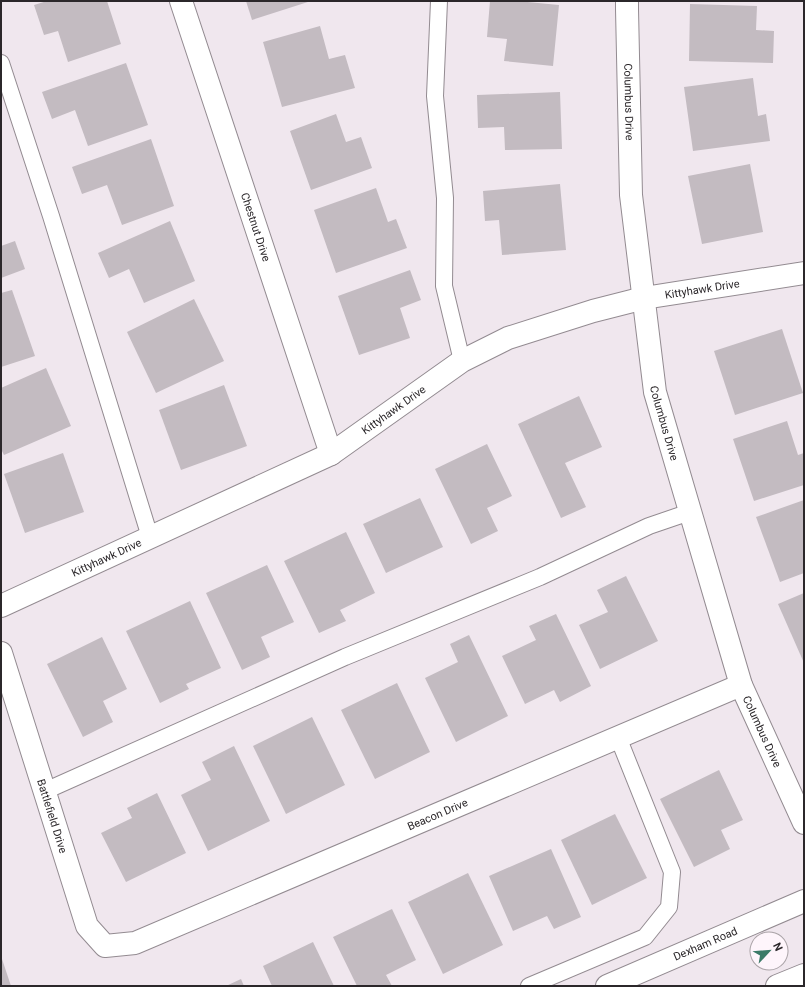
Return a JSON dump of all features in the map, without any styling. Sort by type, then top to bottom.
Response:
[{"type":"street","name":"Chestnut Drive","points":[[181,1],[331,454]]},
{"type":"street","name":"Columbus Drive","points":[[628,1],[626,9],[631,195],[655,392],[741,685],[804,823]]},
{"type":"street","name":"Kittyhawk Drive","points":[[1,606],[331,454],[462,361],[508,338],[644,298],[804,273]]},
{"type":"street","name":"Battlefield Drive","points":[[1,653],[87,926],[105,946],[135,943]]},
{"type":"street","name":"Beacon Drive","points":[[135,943],[741,685]]},
{"type":"street","name":"Dexham Road","points":[[608,986],[804,901]]},
{"type":"street","points":[[777,986],[804,974]]},
{"type":"lane","points":[[439,1],[435,96],[445,198],[444,286],[462,361]]},
{"type":"lane","points":[[1,63],[51,216],[150,537]]},
{"type":"lane","points":[[45,791],[345,657],[540,577],[649,526],[690,512]]},
{"type":"lane","points":[[529,986],[645,937],[669,906],[672,872],[618,738]]},
{"type":"building","points":[[47,1],[107,1],[121,44],[68,62],[58,31],[44,35],[34,5]]},
{"type":"building","points":[[246,1],[311,1],[252,20]]},
{"type":"building","points":[[490,1],[517,1],[559,5],[553,66],[504,61],[507,39],[487,37]]},
{"type":"building","points":[[690,4],[757,6],[756,30],[774,31],[773,63],[689,61]]},
{"type":"building","points":[[320,26],[329,59],[345,55],[355,88],[282,107],[263,42]]},
{"type":"building","points":[[126,63],[148,125],[88,146],[75,110],[52,119],[42,92]]},
{"type":"building","points":[[753,78],[758,116],[766,114],[770,141],[693,151],[684,87]]},
{"type":"building","points":[[560,92],[562,149],[505,150],[504,127],[478,128],[477,95]]},
{"type":"building","points":[[336,114],[346,142],[361,137],[372,168],[311,190],[290,131]]},
{"type":"building","points":[[151,139],[174,206],[122,225],[107,185],[82,194],[72,167]]},
{"type":"building","points":[[750,164],[763,232],[702,244],[688,176]]},
{"type":"building","points":[[560,184],[566,250],[502,255],[499,220],[485,221],[483,191]]},
{"type":"building","points":[[376,188],[388,222],[396,219],[407,248],[336,273],[314,210]]},
{"type":"building","points":[[170,221],[195,281],[144,303],[129,269],[109,278],[98,253]]},
{"type":"building","points":[[15,241],[25,269],[1,278],[1,246]]},
{"type":"building","points":[[410,270],[421,300],[400,308],[410,338],[359,355],[338,296]]},
{"type":"building","points":[[12,290],[35,356],[1,367],[1,293]]},
{"type":"building","points":[[194,299],[224,361],[156,393],[127,332]]},
{"type":"building","points":[[782,329],[803,393],[735,415],[714,351]]},
{"type":"building","points":[[46,368],[71,426],[4,455],[1,449],[1,388]]},
{"type":"building","points":[[224,385],[247,446],[181,470],[159,410]]},
{"type":"building","points":[[579,396],[602,447],[565,463],[586,507],[561,518],[518,424]]},
{"type":"building","points":[[787,421],[798,455],[804,453],[804,485],[754,501],[733,439]]},
{"type":"building","points":[[487,444],[512,496],[487,508],[498,531],[471,544],[435,469]]},
{"type":"building","points":[[63,453],[84,512],[25,533],[4,474]]},
{"type":"building","points":[[420,498],[443,547],[386,573],[363,524]]},
{"type":"building","points":[[804,500],[804,573],[780,582],[756,517]]},
{"type":"building","points":[[346,532],[375,593],[340,610],[346,621],[319,633],[284,561]]},
{"type":"building","points":[[267,565],[294,622],[261,637],[270,657],[242,670],[206,593]]},
{"type":"building","points":[[626,576],[658,641],[600,669],[579,625],[608,612],[597,590]]},
{"type":"building","points":[[804,593],[804,663],[778,604]]},
{"type":"building","points":[[190,601],[221,668],[186,684],[189,689],[160,703],[126,631]]},
{"type":"building","points":[[556,614],[591,686],[560,702],[554,690],[525,704],[502,656],[536,640],[529,626]]},
{"type":"building","points":[[469,635],[508,716],[456,742],[425,678],[458,662],[450,644]]},
{"type":"building","points":[[102,637],[127,689],[103,701],[113,722],[83,737],[47,664]]},
{"type":"building","points":[[397,683],[430,752],[375,779],[341,710]]},
{"type":"building","points":[[312,717],[345,785],[286,814],[253,746]]},
{"type":"building","points":[[234,746],[270,821],[208,851],[181,795],[211,780],[202,762]]},
{"type":"building","points":[[719,770],[743,820],[721,830],[730,849],[694,867],[660,799]]},
{"type":"building","points":[[157,793],[186,853],[126,882],[101,833],[132,818],[127,808]]},
{"type":"building","points":[[615,814],[647,878],[592,905],[561,840]]},
{"type":"building","points":[[551,849],[581,917],[554,929],[547,916],[513,931],[489,876]]},
{"type":"building","points":[[468,873],[503,945],[443,974],[408,902]]},
{"type":"building","points":[[392,909],[416,960],[386,975],[392,986],[357,986],[333,937]]},
{"type":"building","points":[[313,942],[334,986],[272,986],[263,966]]},
{"type":"building","points":[[1,956],[11,986],[1,986]]},
{"type":"building","points":[[241,979],[244,986],[226,986]]}]
